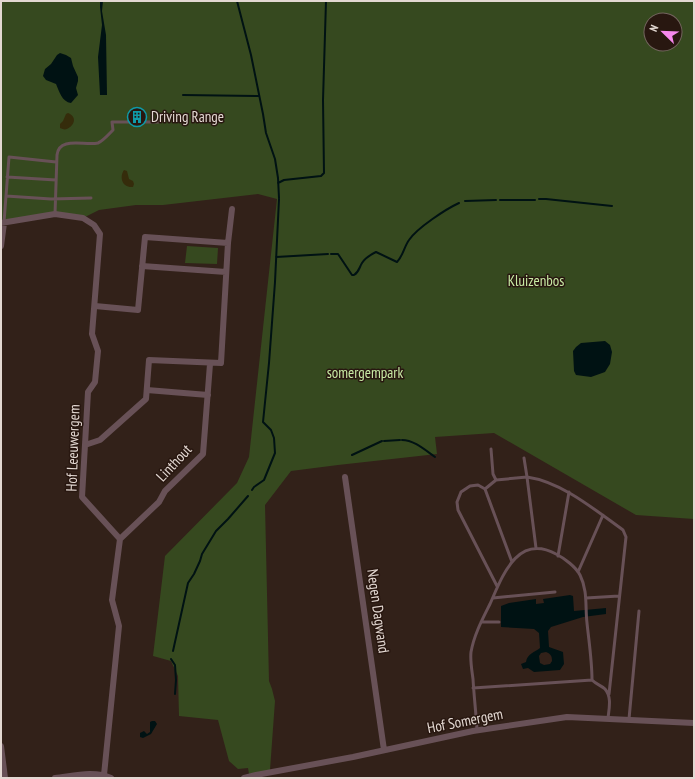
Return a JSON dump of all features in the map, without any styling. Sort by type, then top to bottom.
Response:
[{"type":"street","points":[[85,445],[100,440],[146,399],[149,360],[221,364],[228,243],[232,209]]},
{"type":"street","points":[[1,246],[2,223],[54,214]]},
{"type":"street","name":"Hof Leeuwergem","points":[[54,214],[83,218],[94,225],[100,234],[92,334],[98,351],[95,382],[88,392],[82,497],[120,540]]},
{"type":"street","points":[[95,306],[138,310],[145,237],[228,243]]},
{"type":"street","points":[[142,266],[226,272]]},
{"type":"street","name":"Linthout","points":[[120,540],[159,502],[164,491],[203,454],[210,364]]},
{"type":"street","points":[[147,390],[208,395]]},
{"type":"street","name":"Negen Dagwand","points":[[345,477],[384,750]]},
{"type":"street","points":[[104,775],[119,626],[112,600],[120,540]]},
{"type":"street","name":"Hof Somergem","points":[[244,778],[477,730],[567,717],[694,723]]},
{"type":"street","points":[[1,746],[5,778]]},
{"type":"street","points":[[55,778],[82,774],[104,775],[111,778]]},
{"type":"lane","points":[[54,214],[57,152],[61,147],[65,144],[71,143],[88,144],[100,142],[113,130],[112,122],[159,122],[160,115]]},
{"type":"lane","points":[[2,223],[9,157],[56,162]]},
{"type":"lane","points":[[7,177],[56,180]]},
{"type":"lane","points":[[6,196],[55,199],[91,198]]},
{"type":"lane","points":[[491,449],[492,474],[496,480]]},
{"type":"lane","points":[[524,458],[536,548]]},
{"type":"lane","points":[[485,489],[496,480],[527,477],[536,478],[569,492],[623,530],[626,537],[608,694],[608,718]]},
{"type":"lane","points":[[497,586],[458,510],[457,502],[461,492],[470,486],[478,485],[485,489],[512,562]]},
{"type":"lane","points":[[558,556],[569,492]]},
{"type":"lane","points":[[578,572],[603,516]]},
{"type":"lane","points":[[477,730],[471,653],[475,635],[505,571],[514,559],[525,552],[536,548],[547,550],[558,556],[575,568],[580,575],[586,598],[586,622],[592,680],[605,689],[608,694]]},
{"type":"lane","points":[[493,598],[555,592]]},
{"type":"lane","points":[[586,598],[619,596]]},
{"type":"lane","points":[[629,719],[639,611]]},
{"type":"lane","points":[[481,622],[499,622]]},
{"type":"lane","points":[[473,688],[592,680]]},
{"type":"green space","name":"Kluizenbos","points":[[1,1],[694,1],[694,519],[636,515],[494,433],[435,437],[437,454],[291,471],[265,505],[269,681],[275,701],[270,770],[249,774],[248,768],[238,769],[229,761],[218,720],[179,716],[178,676],[171,661],[153,656],[165,556],[237,483],[249,457],[277,199],[258,194],[163,205],[136,205],[99,210],[83,218],[55,214],[1,223]]},
{"type":"green space","points":[[187,246],[218,248],[217,264],[185,263]]},
{"type":"sand","points":[[68,113],[74,119],[72,126],[67,129],[60,128],[60,124]]},
{"type":"sand","points":[[124,170],[127,171],[129,179],[133,181],[133,187],[126,186],[122,182],[122,173]]},
{"type":"shaded area","points":[[100,1],[103,1],[102,11],[106,35],[107,95],[100,95],[98,57],[102,25]]},
{"type":"shaded area","points":[[60,53],[71,58],[78,77],[76,88],[78,95],[71,103],[65,101],[56,84],[46,80],[43,76],[45,69]]},
{"type":"shaded area","points":[[605,341],[610,345],[612,352],[610,364],[605,372],[591,377],[576,375],[574,371],[573,351],[576,347],[581,343]]},
{"type":"shaded area","points":[[570,595],[573,596],[574,611],[606,608],[606,614],[583,617],[551,627],[548,631],[549,647],[563,652],[564,664],[560,670],[534,672],[528,668],[523,669],[521,664],[526,662],[530,655],[540,648],[539,633],[534,629],[501,627],[501,606],[509,603],[536,599],[536,604],[544,603],[543,599]],"holes":[[[546,652],[550,654],[552,661],[550,664],[544,665],[540,663],[539,656],[541,653]]]},
{"type":"shaded area","points":[[155,721],[157,724],[151,734],[143,738],[140,737],[140,733],[144,731],[147,734],[150,732],[150,722]]},
{"type":"waterway","points":[[237,1],[251,55],[266,133],[275,159],[279,198]]},
{"type":"waterway","points":[[278,183],[284,180],[321,176],[324,173],[323,100],[326,1]]},
{"type":"waterway","points":[[183,95],[259,96]]},
{"type":"waterway","points":[[252,490],[264,480],[275,453],[274,438],[271,430],[263,422],[275,282],[279,199]]},
{"type":"waterway","points":[[539,199],[612,206]]},
{"type":"waterway","points":[[465,201],[496,200]]},
{"type":"waterway","points":[[500,200],[535,200]]},
{"type":"waterway","points":[[331,254],[338,254],[352,275],[357,273],[362,263],[370,255],[376,252],[397,262],[409,240],[418,230],[440,214],[459,203]]},
{"type":"waterway","points":[[276,257],[328,254]]},
{"type":"waterway","points":[[384,441],[400,440]]},
{"type":"waterway","points":[[402,440],[415,444],[435,457]]},
{"type":"waterway","points":[[352,455],[382,441]]},
{"type":"waterway","points":[[173,651],[188,583],[194,574],[202,554],[216,531],[248,496]]},
{"type":"waterway","points":[[171,659],[175,665],[175,694]]},
{"type":"place","name":"Driving Range","points":[[137,117]]},
{"type":"park label","name":"somergempark","points":[[365,373]]}]
